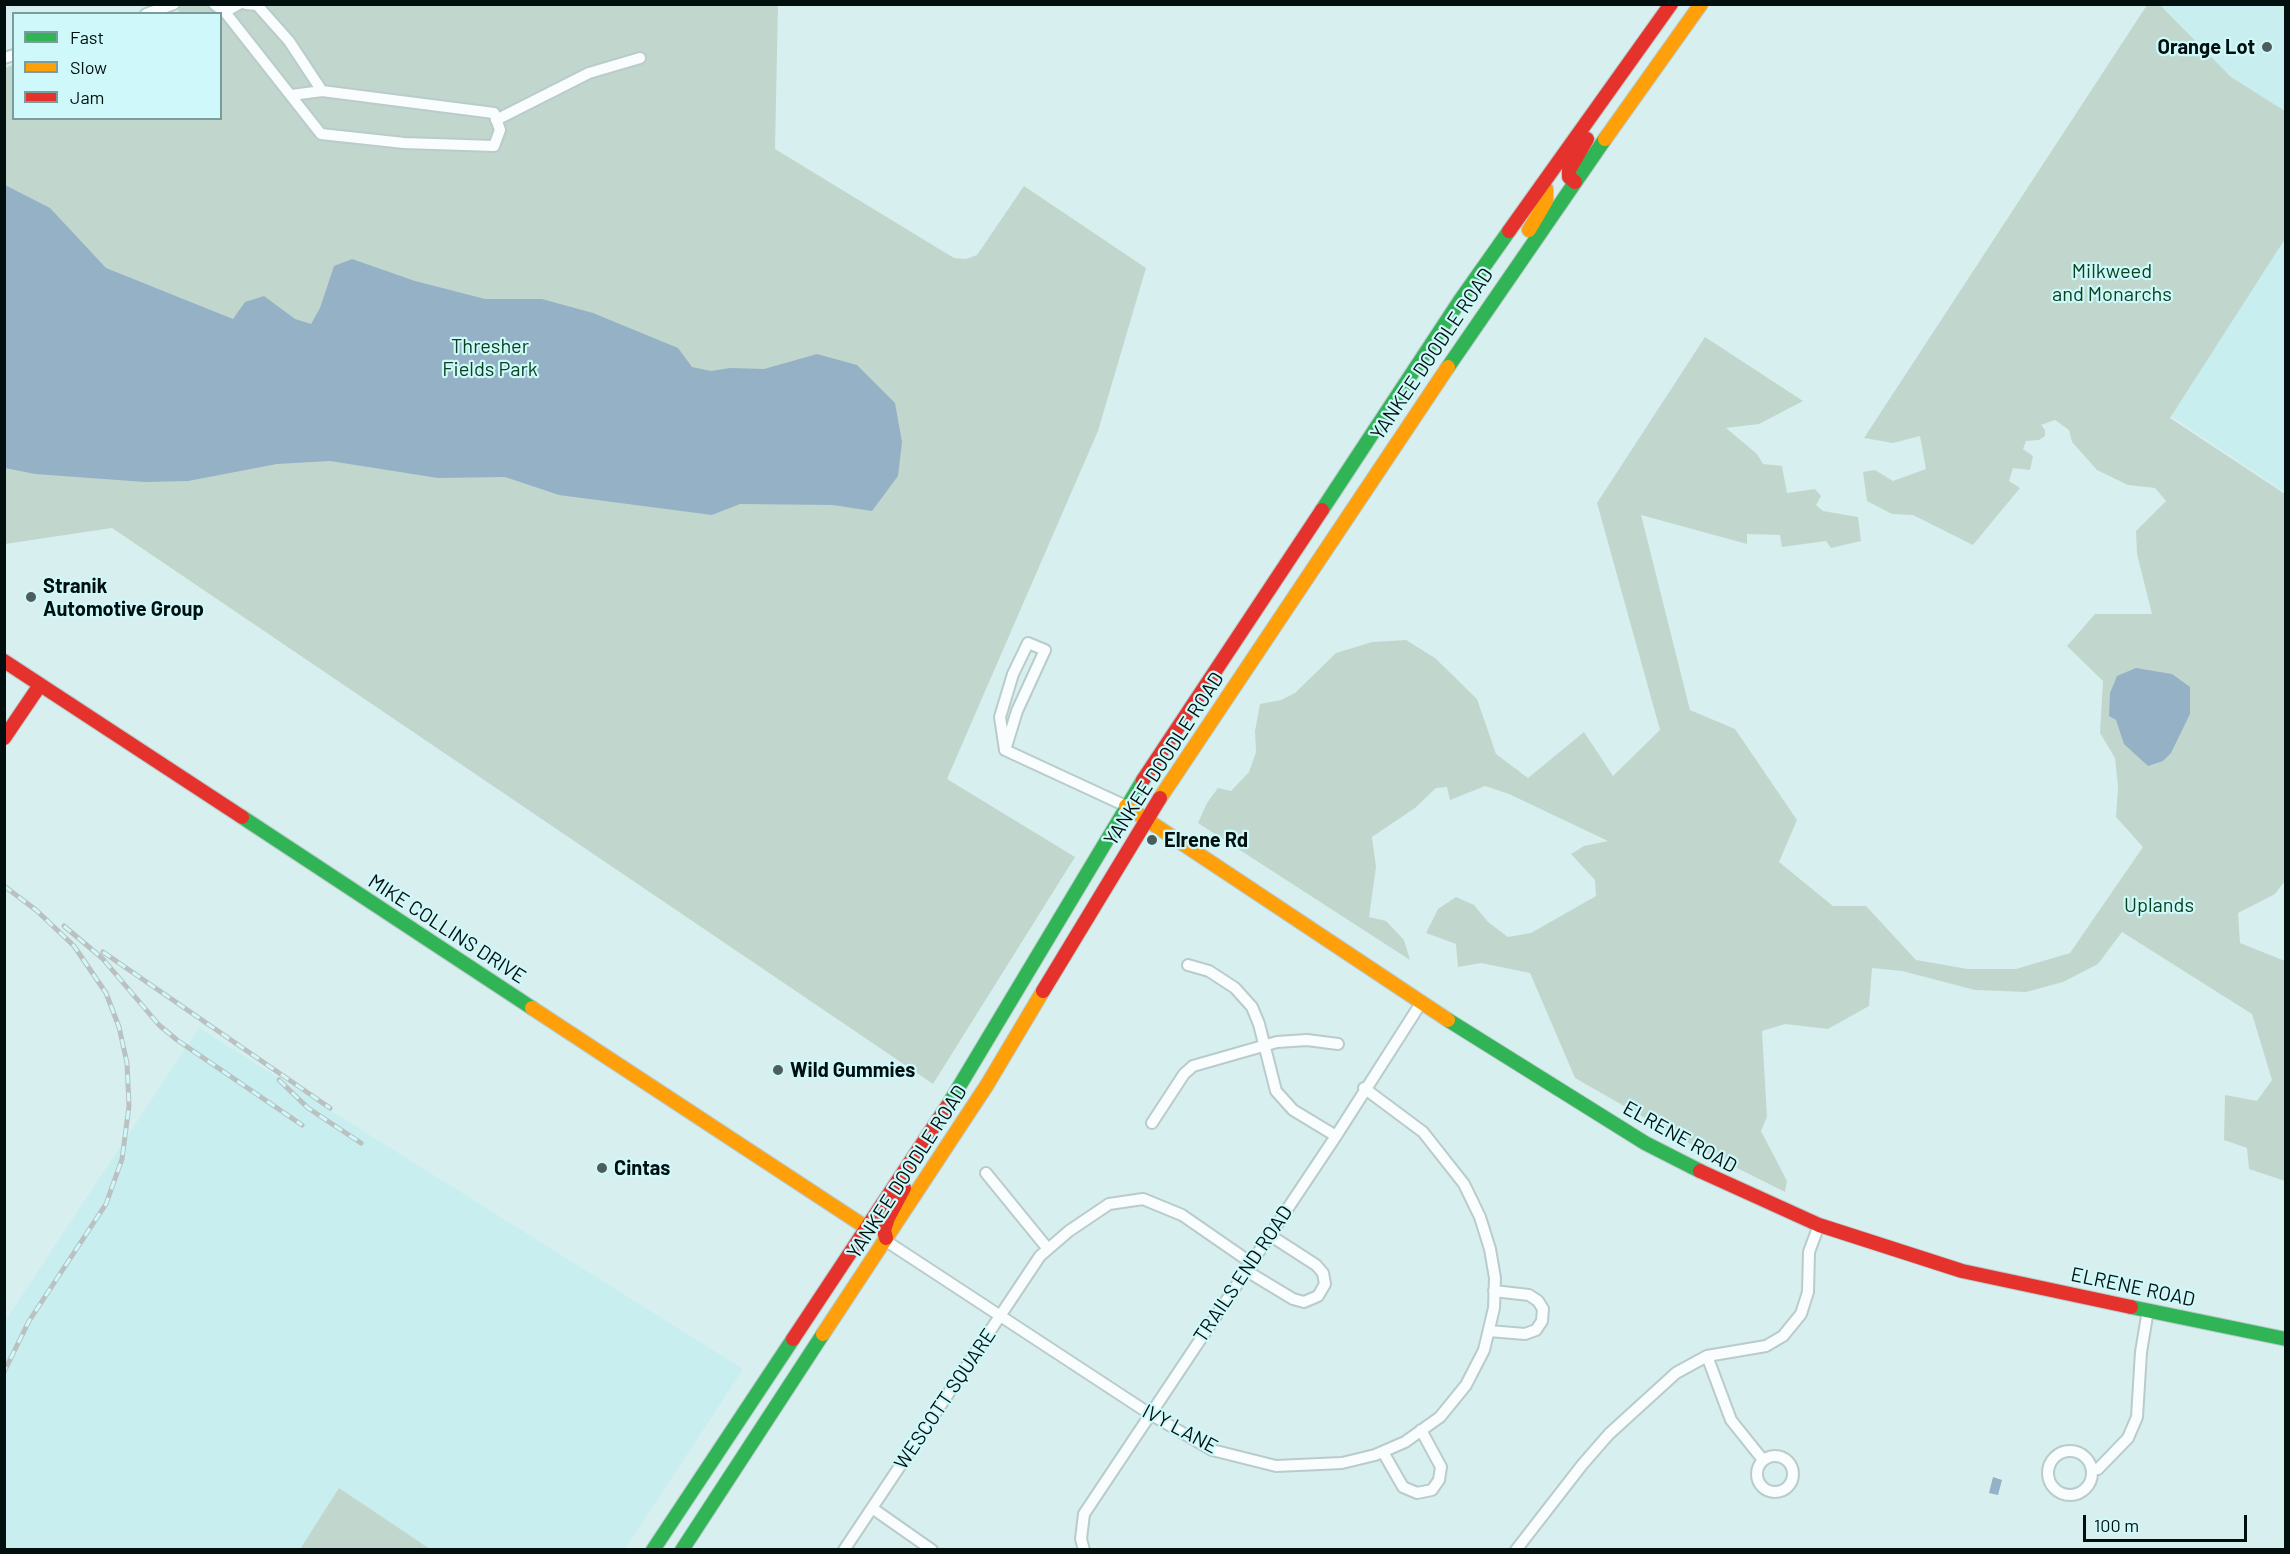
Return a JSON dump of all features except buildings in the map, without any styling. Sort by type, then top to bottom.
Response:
[{"type":"main road","name":"YANKEE DOODLE ROAD","points":[[653,1550],[955,1094],[1126,806],[1461,299],[1671,4]]},
{"type":"main road","points":[[1575,182],[1569,174],[1577,155],[1677,4]]},
{"type":"main road","name":"YANKEE DOODLE ROAD","points":[[682,1550],[993,1075],[1146,819],[1446,368],[1701,4]]},
{"type":"main road","points":[[1446,368],[1443,359],[1541,211],[1547,195],[1542,185]]},
{"type":"main road","name":"MIKE COLLINS DRIVE","points":[[4,661],[867,1228]]},
{"type":"main road","points":[[4,738],[40,685]]},
{"type":"main road","name":"ELRENE ROAD","points":[[1126,806],[1421,1003],[1645,1143],[1726,1185],[1819,1225],[1962,1270],[2286,1339]]},
{"type":"main road","points":[[886,1241],[884,1230],[888,1218],[935,1138],[955,1094]]},
{"type":"main road","points":[[767,1420],[787,1376],[863,1257],[867,1228]]},
{"type":"street","points":[[152,12],[174,4]]},
{"type":"street","points":[[214,4],[225,12],[321,134],[404,143],[494,146],[500,130],[494,113],[322,92],[292,95]]},
{"type":"street","points":[[225,12],[239,4]]},
{"type":"street","points":[[246,4],[257,5],[289,41],[322,92]]},
{"type":"street","points":[[496,120],[589,73],[640,58]]},
{"type":"street","points":[[1028,643],[1046,650],[1017,711],[1005,750],[1000,717],[1013,674],[1028,643]]},
{"type":"street","points":[[1005,750],[1126,806]]},
{"type":"street","points":[[1188,965],[1209,971],[1235,988],[1252,1007],[1276,1091],[1293,1110],[1336,1136]]},
{"type":"street","name":"TRAILS END ROAD","points":[[1084,1550],[1081,1539],[1084,1514],[1268,1234],[1336,1136],[1421,1003]]},
{"type":"street","points":[[1152,1123],[1184,1074],[1193,1066],[1264,1046],[1307,1040],[1338,1044]]},
{"type":"street","name":"IVY LANE","points":[[886,1241],[1150,1414],[1212,1450],[1276,1466],[1342,1463],[1383,1452],[1405,1442],[1440,1417],[1466,1385],[1484,1350],[1494,1291],[1490,1249],[1480,1217],[1464,1184],[1423,1132],[1365,1088]]},
{"type":"street","points":[[986,1173],[1048,1250]]},
{"type":"street","name":"WESCOTT SQUARE","points":[[844,1550],[1040,1256],[1109,1204],[1143,1199],[1182,1215],[1293,1299],[1304,1302],[1318,1296],[1325,1284],[1323,1273],[1316,1265],[1268,1234]]},
{"type":"street","points":[[1516,1550],[1609,1434],[1676,1373],[1707,1356],[1766,1346],[1783,1336],[1801,1314],[1808,1292],[1809,1252],[1819,1225]]},
{"type":"street","points":[[1489,1331],[1525,1334],[1536,1330],[1542,1321],[1543,1309],[1538,1301],[1528,1295],[1494,1291]]},
{"type":"street","points":[[2092,1470],[2098,1469],[2128,1438],[2137,1417],[2141,1352],[2148,1310]]},
{"type":"street","points":[[1707,1356],[1731,1420],[1763,1460]]},
{"type":"street","points":[[1383,1452],[1403,1487],[1417,1492],[1432,1490],[1439,1480],[1441,1467],[1421,1430]]},
{"type":"street","points":[[2067,1450],[2083,1455],[2092,1470],[2087,1486],[2072,1495],[2056,1490],[2048,1475],[2052,1459],[2067,1450]]},
{"type":"street","points":[[872,1508],[932,1550]]},
{"type":"shaded area","points":[[2160,5],[2285,5],[2285,111],[2231,77]]},
{"type":"shaded area","points":[[5,185],[50,208],[106,268],[233,319],[245,302],[264,296],[295,319],[311,324],[320,308],[334,266],[352,259],[415,281],[485,299],[542,299],[593,313],[678,348],[692,367],[711,371],[730,368],[764,369],[817,354],[857,365],[895,403],[902,442],[898,476],[872,511],[833,505],[740,504],[712,515],[559,495],[505,477],[438,478],[330,461],[277,464],[188,481],[145,482],[35,474],[5,468]]},
{"type":"shaded area","points":[[2285,239],[2285,492],[2171,416]]},
{"type":"shaded area","points":[[2136,668],[2172,674],[2190,687],[2190,714],[2171,753],[2163,761],[2148,766],[2124,744],[2116,720],[2109,716],[2110,693],[2117,676]]},
{"type":"shaded area","points":[[199,1028],[743,1369],[625,1549],[430,1549],[339,1488],[300,1549],[5,1550],[5,1321]]},
{"type":"shaded area","points":[[1993,1477],[2002,1480],[1998,1495],[1989,1493]]},
{"type":"green space","name":"Thresher Fields Park","points":[[180,5],[778,5],[775,149],[954,258],[966,259],[977,255],[1024,186],[1146,268],[1098,431],[947,779],[1075,857],[933,1084],[112,528],[5,544],[4,68],[12,65],[12,120],[222,120],[222,12],[178,12]]},
{"type":"green space","points":[[2147,5],[2160,5],[2231,77],[2285,111],[2285,239],[2170,418],[2285,494],[2285,881],[2275,894],[2238,913],[2240,943],[2285,961],[2285,1181],[2249,1169],[2247,1148],[2224,1140],[2225,1095],[2257,1101],[2272,1080],[2252,1014],[2122,932],[2098,964],[2063,982],[2026,992],[1975,990],[1902,971],[1872,968],[1869,1006],[1828,1029],[1785,1024],[1762,1031],[1767,1117],[1761,1131],[1787,1181],[1785,1192],[1701,1150],[1575,1078],[1530,973],[1481,963],[1458,967],[1456,944],[1426,933],[1438,909],[1456,897],[1474,905],[1488,922],[1508,937],[1531,933],[1596,896],[1595,880],[1571,854],[1584,846],[1608,841],[1509,794],[1485,786],[1450,800],[1447,787],[1436,788],[1415,808],[1372,837],[1376,867],[1369,917],[1386,921],[1404,940],[1410,960],[1198,823],[1207,803],[1218,788],[1231,791],[1249,772],[1256,752],[1255,731],[1260,704],[1281,700],[1295,693],[1336,653],[1372,642],[1406,640],[1435,658],[1477,699],[1496,754],[1528,778],[1584,732],[1613,776],[1660,730],[1597,503],[1705,337],[1803,401],[1759,424],[1726,428],[1757,454],[1763,464],[1782,466],[1787,493],[1815,489],[1821,496],[1816,505],[1823,511],[1858,517],[1861,541],[1831,548],[1826,541],[1782,547],[1780,535],[1747,534],[1747,544],[1641,515],[1690,710],[1735,729],[1797,820],[1779,862],[1833,906],[1866,906],[1916,960],[1968,969],[2016,969],[2070,953],[2143,847],[2116,817],[2118,787],[2115,758],[2100,733],[2103,681],[2067,646],[2095,614],[2152,614],[2137,554],[2136,531],[2166,501],[2155,488],[2128,485],[2097,470],[2072,442],[2069,430],[2055,420],[2041,425],[2045,430],[2045,436],[2039,440],[2026,441],[2023,449],[2033,456],[2030,470],[2013,468],[2009,481],[2020,488],[1973,545],[1913,515],[1892,514],[1867,501],[1863,472],[1875,470],[1893,481],[1926,469],[1920,436],[1893,443],[1864,438]]},
{"type":"green space","points":[[339,1488],[430,1549],[300,1549]]},
{"type":"railway","points":[[4,886],[36,910],[74,946],[106,993],[119,1027],[127,1063],[129,1106],[122,1159],[106,1204],[29,1321],[4,1372]]},
{"type":"railway","points":[[64,926],[102,958],[159,1025],[177,1040],[302,1125]]},
{"type":"railway","points":[[103,952],[330,1108]]},
{"type":"railway","points":[[279,1080],[308,1108],[361,1143]]},
{"type":"traffic: fast","points":[[1448,367],[1605,139]]},
{"type":"traffic: fast","points":[[1322,510],[1461,299],[1509,231]]},
{"type":"traffic: fast","points":[[948,1105],[1143,780]]},
{"type":"traffic: fast","points":[[242,817],[532,1008]]},
{"type":"traffic: fast","points":[[1448,1020],[1645,1143],[1700,1171]]},
{"type":"traffic: fast","points":[[2131,1307],[2286,1339]]},
{"type":"traffic: fast","points":[[682,1550],[823,1334]]},
{"type":"traffic: fast","points":[[653,1550],[793,1339]]},
{"type":"traffic: slow","points":[[1605,139],[1701,4]]},
{"type":"traffic: slow","points":[[1529,230],[1546,201],[1546,189],[1542,185]]},
{"type":"traffic: slow","points":[[1160,798],[1448,367]]},
{"type":"traffic: slow","points":[[1126,806],[1448,1020]]},
{"type":"traffic: slow","points":[[823,1334],[987,1085],[1043,991]]},
{"type":"traffic: slow","points":[[532,1008],[867,1228]]},
{"type":"traffic: jam","points":[[1509,231],[1671,4]]},
{"type":"traffic: jam","points":[[1575,182],[1569,177],[1569,170],[1587,139]]},
{"type":"traffic: jam","points":[[1143,780],[1322,510]]},
{"type":"traffic: jam","points":[[4,661],[242,817]]},
{"type":"traffic: jam","points":[[4,738],[40,685]]},
{"type":"traffic: jam","points":[[1043,991],[1160,798]]},
{"type":"traffic: jam","points":[[793,1339],[948,1105]]},
{"type":"traffic: jam","points":[[1700,1171],[1819,1225],[1962,1271],[2131,1307]]},
{"type":"traffic: jam","points":[[886,1238],[884,1230],[888,1218],[904,1188]]},
{"type":"place","name":"Orange Lot","points":[[2267,47]]},
{"type":"place","name":"Stranik Automotive Group","points":[[31,597]]},
{"type":"place","name":"Elrene Rd","points":[[1152,840]]},
{"type":"place","name":"Wild Gummies","points":[[778,1070]]},
{"type":"place","name":"Cintas","points":[[602,1168]]},
{"type":"park label","name":"Milkweed and Monarchs","points":[[2112,282]]},
{"type":"park label","name":"Uplands","points":[[2159,905]]}]
